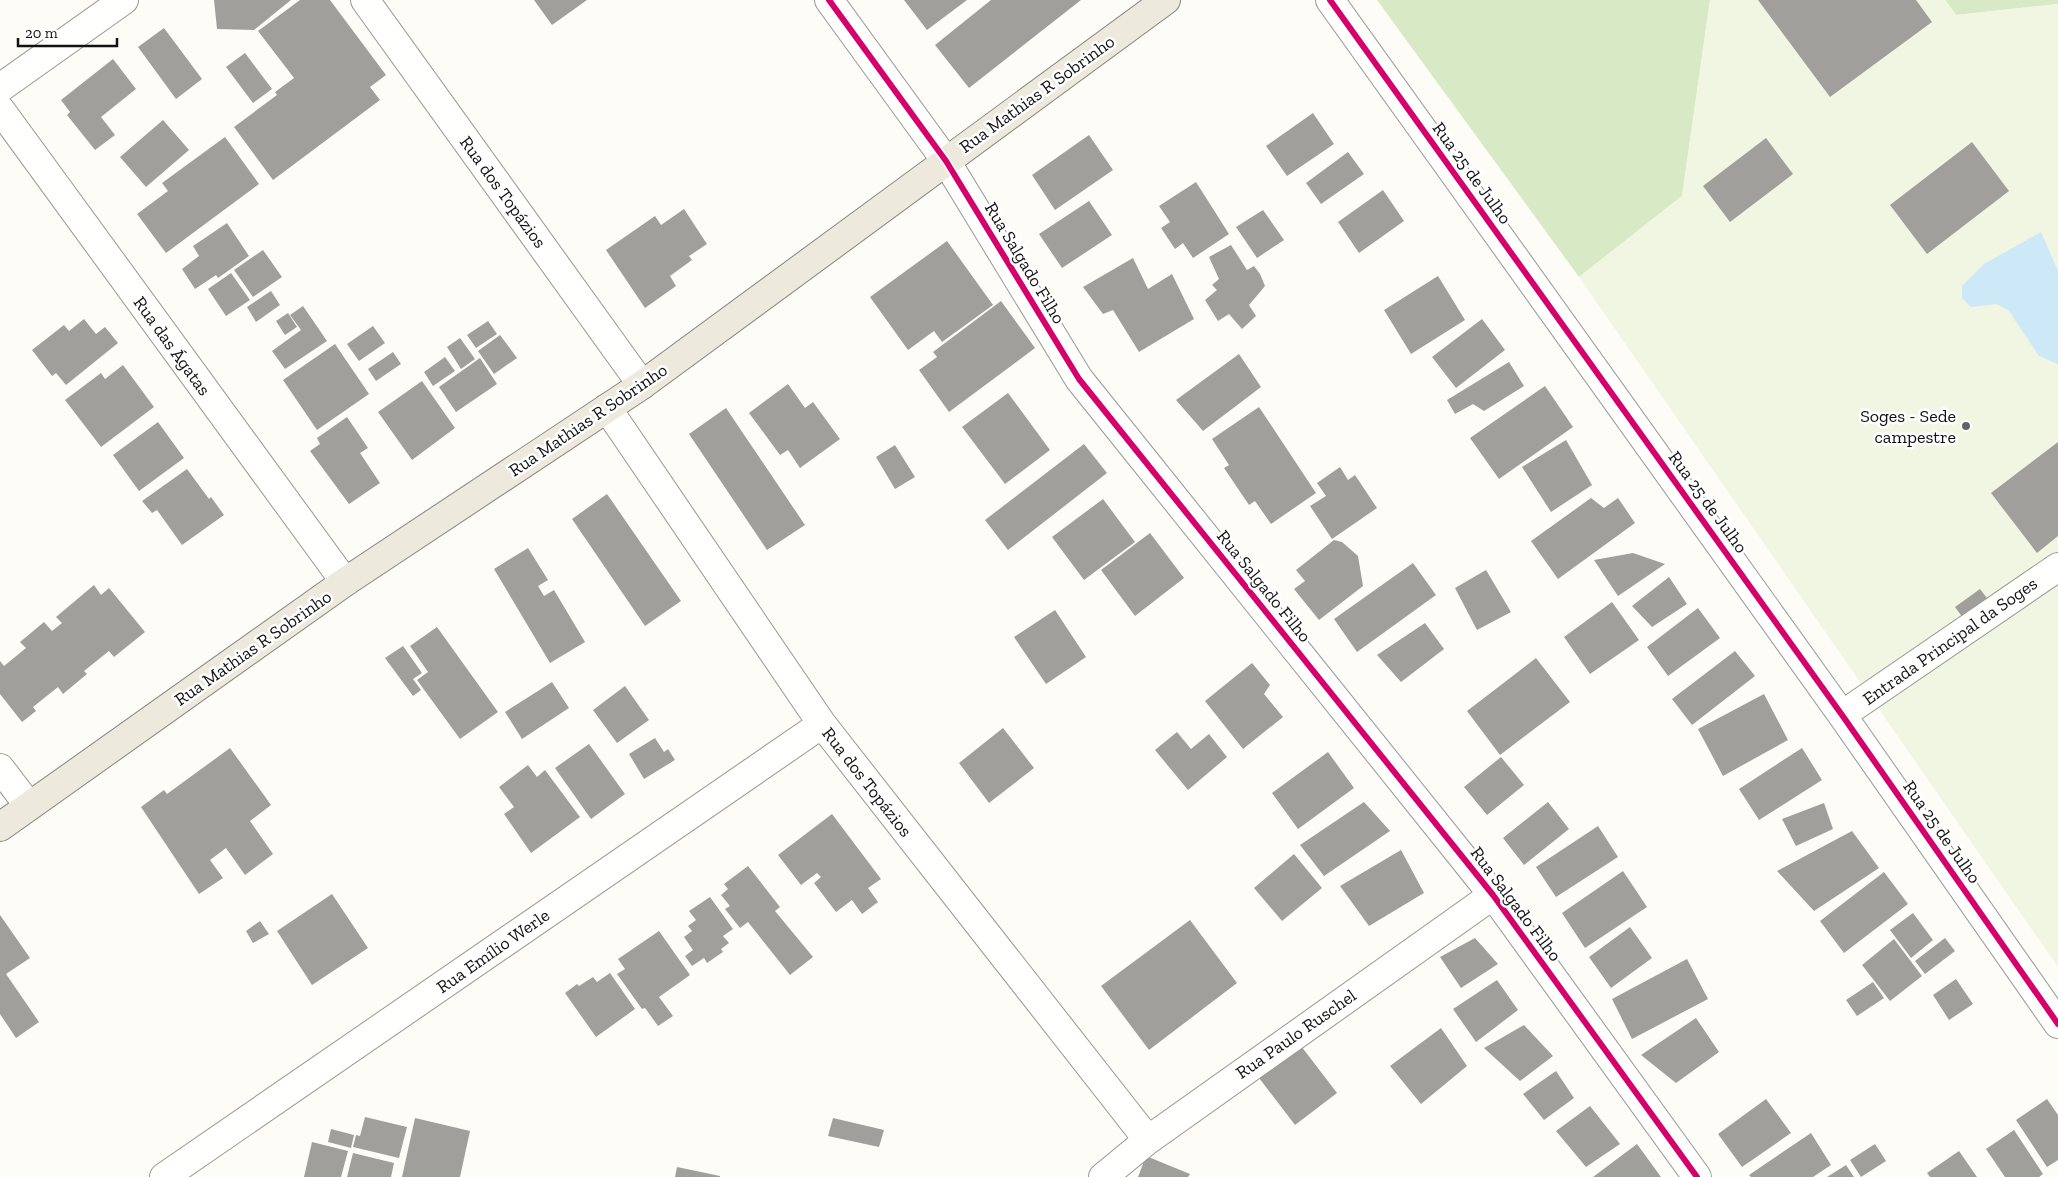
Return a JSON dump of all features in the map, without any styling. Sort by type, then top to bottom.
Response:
[{"type":"main road","name":"Rua Mathias R Sobrinho","points":[[0,827],[345,582],[642,385],[1166,0]]},
{"type":"street","points":[[0,88],[124,0]]},
{"type":"street","name":"Rua dos Topázios","points":[[365,0],[642,385]]},
{"type":"street","name":"Rua Salgado Filho","points":[[829,0],[946,161],[1079,379],[1493,895],[1697,1177]]},
{"type":"street","name":"Rua 25 de Julho","points":[[1330,0],[1842,715],[2058,1024]]},
{"type":"street","name":"Rua das Ágatas","points":[[0,109],[345,582]]},
{"type":"street","name":"Rua dos Topázios","points":[[606,408],[822,724],[1148,1140]]},
{"type":"street","name":"Entrada Principal da Soges","points":[[1842,715],[2058,567]]},
{"type":"street","name":"Rua Emílio Werle","points":[[164,1177],[822,724]]},
{"type":"street","points":[[0,768],[30,806]]},
{"type":"street","name":"Rua Paulo Ruschel","points":[[1103,1177],[1148,1140],[1493,895]]},
{"type":"green space","points":[[1377,0],[1710,0],[1682,196],[1579,277]]},
{"type":"green space","points":[[1710,0],[1945,0],[1956,15],[2058,4],[2058,967],[1579,277],[1682,196]]},
{"type":"green space","points":[[1945,0],[2058,0],[2058,4],[1956,15]]},
{"type":"water","points":[[2041,232],[2058,271],[2058,364],[2039,356],[2009,311],[1997,304],[1971,307],[1962,298],[1962,286],[1984,264]]},
{"type":"building","points":[[214,0],[291,0],[254,30],[217,29]]},
{"type":"building","points":[[300,0],[330,0],[386,75],[370,87],[380,100],[273,180],[234,127],[277,95],[275,92],[294,78],[258,31]]},
{"type":"building","points":[[534,0],[587,0],[552,25]]},
{"type":"building","points":[[904,0],[967,0],[927,30]]},
{"type":"building","points":[[991,0],[1081,0],[969,88],[935,45]]},
{"type":"building","points":[[1758,0],[1916,0],[1932,22],[1830,97]]},
{"type":"building","points":[[164,28],[202,79],[176,99],[138,47]]},
{"type":"building","points":[[245,53],[272,89],[253,103],[226,67]]},
{"type":"building","points":[[113,59],[136,89],[101,117],[115,135],[95,150],[67,115],[70,112],[61,100]]},
{"type":"building","points":[[1313,113],[1334,144],[1287,176],[1266,146]]},
{"type":"building","points":[[163,120],[189,150],[146,187],[120,157]]},
{"type":"building","points":[[1089,135],[1113,170],[1055,210],[1032,175]]},
{"type":"building","points":[[225,137],[259,184],[166,253],[137,214],[168,191],[162,183]]},
{"type":"building","points":[[1766,138],[1793,174],[1730,222],[1703,186]]},
{"type":"building","points":[[1972,142],[2009,191],[1927,254],[1890,205]]},
{"type":"building","points":[[1348,152],[1364,174],[1321,204],[1306,183]]},
{"type":"building","points":[[1196,182],[1229,234],[1193,258],[1183,243],[1175,249],[1161,228],[1170,222],[1159,206]]},
{"type":"building","points":[[1383,190],[1404,221],[1359,253],[1338,222]]},
{"type":"building","points":[[1089,201],[1112,235],[1062,268],[1039,234]]},
{"type":"building","points":[[684,209],[707,244],[689,256],[692,260],[670,276],[676,286],[645,308],[606,250],[655,216],[661,225]]},
{"type":"building","points":[[1263,210],[1284,240],[1257,258],[1236,227]]},
{"type":"building","points":[[227,223],[249,256],[218,278],[216,275],[195,289],[182,269],[199,256],[193,246]]},
{"type":"building","points":[[947,241],[993,305],[942,342],[934,331],[908,350],[870,297]]},
{"type":"building","points":[[1231,245],[1247,270],[1254,266],[1265,286],[1249,305],[1256,316],[1242,329],[1229,314],[1218,321],[1205,300],[1217,290],[1212,285],[1219,279],[1209,257]]},
{"type":"building","points":[[263,250],[282,277],[253,297],[234,270]]},
{"type":"building","points":[[1133,258],[1148,289],[1172,274],[1194,319],[1139,352],[1113,310],[1103,314],[1083,287]]},
{"type":"building","points":[[231,273],[250,300],[226,316],[208,289]]},
{"type":"building","points":[[1438,276],[1465,320],[1411,354],[1384,310]]},
{"type":"building","points":[[271,291],[280,305],[256,322],[247,307]]},
{"type":"building","points":[[1001,301],[1035,348],[949,412],[919,370],[937,357],[933,352]]},
{"type":"building","points":[[303,306],[327,341],[285,369],[272,351],[301,330],[290,315]]},
{"type":"building","points":[[288,313],[297,327],[285,335],[276,321]]},
{"type":"building","points":[[84,319],[96,334],[105,327],[118,343],[66,385],[56,373],[52,376],[32,350],[64,325],[69,331]]},
{"type":"building","points":[[1482,319],[1505,350],[1456,388],[1432,357]]},
{"type":"building","points":[[488,321],[497,334],[476,348],[467,335]]},
{"type":"building","points":[[373,326],[385,343],[359,361],[347,344]]},
{"type":"building","points":[[500,335],[517,358],[494,374],[478,351]]},
{"type":"building","points":[[460,338],[475,359],[461,369],[447,347]]},
{"type":"building","points":[[335,344],[369,394],[317,430],[283,380]]},
{"type":"building","points":[[393,352],[401,364],[376,381],[368,369]]},
{"type":"building","points":[[1239,354],[1261,387],[1203,431],[1176,400]]},
{"type":"building","points":[[445,357],[455,371],[433,386],[424,372]]},
{"type":"building","points":[[480,358],[497,384],[456,412],[439,387]]},
{"type":"building","points":[[1509,362],[1524,386],[1484,411],[1473,404],[1455,414],[1447,400]]},
{"type":"building","points":[[123,365],[154,407],[101,447],[65,400],[101,373],[105,379]]},
{"type":"building","points":[[422,381],[455,428],[412,460],[378,412]]},
{"type":"building","points":[[788,384],[805,408],[813,402],[840,439],[800,468],[788,450],[780,455],[749,413]]},
{"type":"building","points":[[1545,386],[1573,427],[1499,479],[1470,438]]},
{"type":"building","points":[[1008,393],[1050,450],[1005,484],[962,427]]},
{"type":"building","points":[[1259,407],[1316,493],[1271,524],[1255,501],[1249,505],[1224,468],[1229,465],[1212,439]]},
{"type":"building","points":[[726,408],[805,525],[767,550],[689,434]]},
{"type":"building","points":[[347,417],[368,448],[360,453],[380,483],[349,504],[310,451],[320,444],[317,438]]},
{"type":"building","points":[[158,422],[184,458],[139,491],[113,455]]},
{"type":"building","points":[[1566,440],[1592,485],[1551,512],[1522,467]]},
{"type":"building","points":[[2058,442],[2058,536],[2037,553],[1991,493]]},
{"type":"building","points":[[1084,444],[1107,473],[1008,550],[985,520]]},
{"type":"building","points":[[895,445],[915,477],[895,489],[876,457]]},
{"type":"building","points":[[1340,467],[1348,480],[1355,475],[1377,508],[1332,539],[1310,506],[1326,496],[1317,483]]},
{"type":"building","points":[[187,469],[209,499],[211,497],[224,515],[182,545],[157,510],[152,513],[142,501]]},
{"type":"building","points":[[607,494],[681,601],[645,626],[572,519]]},
{"type":"building","points":[[1591,498],[1604,508],[1618,498],[1635,523],[1558,579],[1531,541]]},
{"type":"building","points":[[1103,499],[1135,542],[1084,580],[1052,537]]},
{"type":"building","points":[[1150,533],[1184,578],[1135,616],[1101,570]]},
{"type":"building","points":[[1334,540],[1342,542],[1358,556],[1363,586],[1319,620],[1294,589],[1305,581],[1296,570]]},
{"type":"building","points":[[528,548],[548,580],[538,586],[544,596],[554,590],[585,642],[550,663],[494,569]]},
{"type":"building","points":[[1633,553],[1665,564],[1618,596],[1594,560]]},
{"type":"building","points":[[1413,563],[1436,595],[1357,652],[1334,619]]},
{"type":"building","points":[[1486,570],[1511,612],[1477,630],[1455,588]]},
{"type":"building","points":[[1669,577],[1687,604],[1652,627],[1632,606]]},
{"type":"building","points":[[94,585],[101,595],[109,588],[145,632],[114,657],[109,651],[84,671],[87,674],[63,694],[58,687],[33,707],[36,711],[22,722],[0,694],[0,661],[4,666],[26,648],[20,642],[44,622],[52,631],[62,623],[56,617]]},
{"type":"building","points":[[1980,589],[1993,606],[1968,625],[1955,607]]},
{"type":"building","points":[[1612,602],[1639,640],[1590,674],[1564,637]]},
{"type":"building","points":[[1698,608],[1720,638],[1668,676],[1647,647]]},
{"type":"building","points":[[1055,610],[1086,657],[1046,684],[1014,637]]},
{"type":"building","points":[[1425,623],[1444,649],[1401,682],[1377,655]]},
{"type":"building","points":[[437,627],[498,712],[460,739],[417,680],[428,672],[410,646]]},
{"type":"building","points":[[403,646],[422,673],[413,679],[421,690],[413,696],[385,658]]},
{"type":"building","points":[[1735,651],[1755,676],[1692,725],[1672,699]]},
{"type":"building","points":[[1536,658],[1570,702],[1500,755],[1467,711]]},
{"type":"building","points":[[1252,663],[1270,685],[1264,694],[1283,717],[1243,749],[1205,701]]},
{"type":"building","points":[[552,682],[569,708],[522,739],[505,712]]},
{"type":"building","points":[[625,686],[649,720],[617,743],[593,710]]},
{"type":"building","points":[[1764,694],[1788,740],[1723,776],[1698,729]]},
{"type":"building","points":[[1003,728],[1034,768],[989,803],[959,763]]},
{"type":"building","points":[[1177,732],[1191,749],[1209,734],[1227,757],[1188,790],[1155,750]]},
{"type":"building","points":[[655,738],[664,752],[668,749],[675,760],[644,779],[629,754]]},
{"type":"building","points":[[589,744],[625,794],[591,819],[555,768]]},
{"type":"building","points":[[230,748],[271,805],[250,821],[273,854],[245,875],[226,848],[210,860],[223,878],[199,894],[141,807],[164,790],[167,794]]},
{"type":"building","points":[[1802,748],[1822,780],[1759,820],[1739,789]]},
{"type":"building","points":[[1328,752],[1354,788],[1298,829],[1272,793]]},
{"type":"building","points":[[1501,757],[1524,785],[1487,815],[1464,787]]},
{"type":"building","points":[[528,765],[537,777],[545,770],[580,817],[531,853],[504,814],[514,807],[499,787]]},
{"type":"building","points":[[1364,802],[1390,831],[1324,876],[1300,845]]},
{"type":"building","points":[[1548,802],[1569,829],[1524,865],[1503,838]]},
{"type":"building","points":[[1824,803],[1833,829],[1796,846],[1782,819]]},
{"type":"building","points":[[832,814],[881,879],[868,888],[878,902],[862,914],[852,900],[836,912],[814,883],[821,877],[817,873],[801,885],[778,855]]},
{"type":"building","points":[[1598,826],[1618,857],[1556,897],[1536,867]]},
{"type":"building","points":[[1852,831],[1879,868],[1814,911],[1777,871]]},
{"type":"building","points":[[1401,850],[1424,893],[1369,926],[1340,886]]},
{"type":"building","points":[[1294,854],[1322,888],[1282,921],[1254,888]]},
{"type":"building","points":[[748,866],[780,907],[775,911],[813,957],[790,975],[748,922],[740,928],[725,909],[730,906],[721,895],[728,889],[724,884]]},
{"type":"building","points":[[1623,871],[1647,907],[1585,948],[1562,913]]},
{"type":"building","points":[[1884,872],[1908,904],[1844,953],[1820,921]]},
{"type":"building","points":[[332,894],[368,948],[312,985],[277,931]]},
{"type":"building","points":[[710,897],[733,929],[723,936],[729,943],[721,949],[723,952],[707,963],[704,958],[692,966],[685,956],[693,950],[684,937],[692,931],[688,926],[696,920],[689,911]]},
{"type":"building","points":[[1913,913],[1933,940],[1911,958],[1890,930]]},
{"type":"building","points":[[0,915],[30,958],[6,974],[39,1022],[16,1038],[0,1014]]},
{"type":"building","points":[[1190,920],[1237,983],[1149,1050],[1101,986]]},
{"type":"building","points":[[260,921],[269,934],[253,943],[246,931]]},
{"type":"building","points":[[1630,927],[1652,958],[1611,988],[1589,957]]},
{"type":"building","points":[[659,931],[690,975],[659,997],[673,1016],[658,1026],[645,1008],[642,1009],[617,974],[625,969],[618,959]]},
{"type":"building","points":[[1475,938],[1498,964],[1461,988],[1440,957]]},
{"type":"building","points":[[1945,938],[1955,951],[1925,974],[1915,961]]},
{"type":"building","points":[[1894,939],[1922,976],[1890,1001],[1862,965]]},
{"type":"building","points":[[1687,959],[1708,999],[1632,1039],[1612,999]]},
{"type":"building","points":[[610,973],[635,1009],[596,1037],[565,993],[577,984],[579,986],[593,977],[597,982]]},
{"type":"building","points":[[1956,979],[1973,1004],[1949,1020],[1933,995]]},
{"type":"building","points":[[1497,980],[1518,1010],[1476,1042],[1453,1009]]},
{"type":"building","points":[[1873,982],[1884,998],[1857,1016],[1846,1000]]},
{"type":"building","points":[[1696,1018],[1719,1052],[1676,1083],[1641,1055]]},
{"type":"building","points":[[1524,1025],[1553,1056],[1520,1081],[1484,1048]]},
{"type":"building","points":[[1441,1028],[1467,1066],[1421,1104],[1390,1066]]},
{"type":"building","points":[[1298,1042],[1337,1093],[1295,1125],[1256,1074]]},
{"type":"building","points":[[1556,1071],[1574,1098],[1544,1120],[1523,1094]]},
{"type":"building","points":[[1766,1099],[1791,1133],[1742,1167],[1718,1134]]},
{"type":"building","points":[[2047,1099],[2058,1115],[2058,1160],[2047,1167],[2016,1120]]},
{"type":"building","points":[[1590,1106],[1620,1144],[1586,1167],[1556,1131]]},
{"type":"building","points":[[365,1117],[407,1127],[399,1158],[353,1147],[356,1135],[360,1136]]},
{"type":"building","points":[[415,1118],[470,1131],[460,1177],[402,1177]]},
{"type":"building","points":[[833,1118],[884,1130],[879,1147],[828,1136]]},
{"type":"building","points":[[331,1129],[354,1135],[351,1148],[328,1142]]},
{"type":"building","points":[[2014,1130],[2043,1174],[2039,1177],[2005,1177],[1986,1149]]},
{"type":"building","points":[[1811,1133],[1831,1165],[1813,1177],[1751,1177],[1749,1175]]},
{"type":"building","points":[[312,1142],[348,1151],[341,1177],[304,1177]]},
{"type":"building","points":[[1637,1144],[1661,1177],[1593,1177]]},
{"type":"building","points":[[1875,1144],[1886,1161],[1861,1177],[1850,1160]]},
{"type":"building","points":[[1959,1151],[1977,1177],[1930,1177],[1927,1173]]},
{"type":"building","points":[[353,1153],[394,1163],[391,1177],[347,1177]]},
{"type":"building","points":[[1146,1156],[1190,1174],[1188,1177],[1138,1177]]},
{"type":"building","points":[[1846,1165],[1854,1177],[1827,1177]]},
{"type":"building","points":[[677,1167],[720,1176],[720,1177],[675,1177]]},
{"type":"cycle path","points":[[829,0],[946,161],[1079,379],[1493,895],[1697,1177]]},
{"type":"cycle path","points":[[1330,0],[1842,715],[2058,1024]]},
{"type":"place","name":"Soges - Sede campestre","points":[[1966,426]]}]
